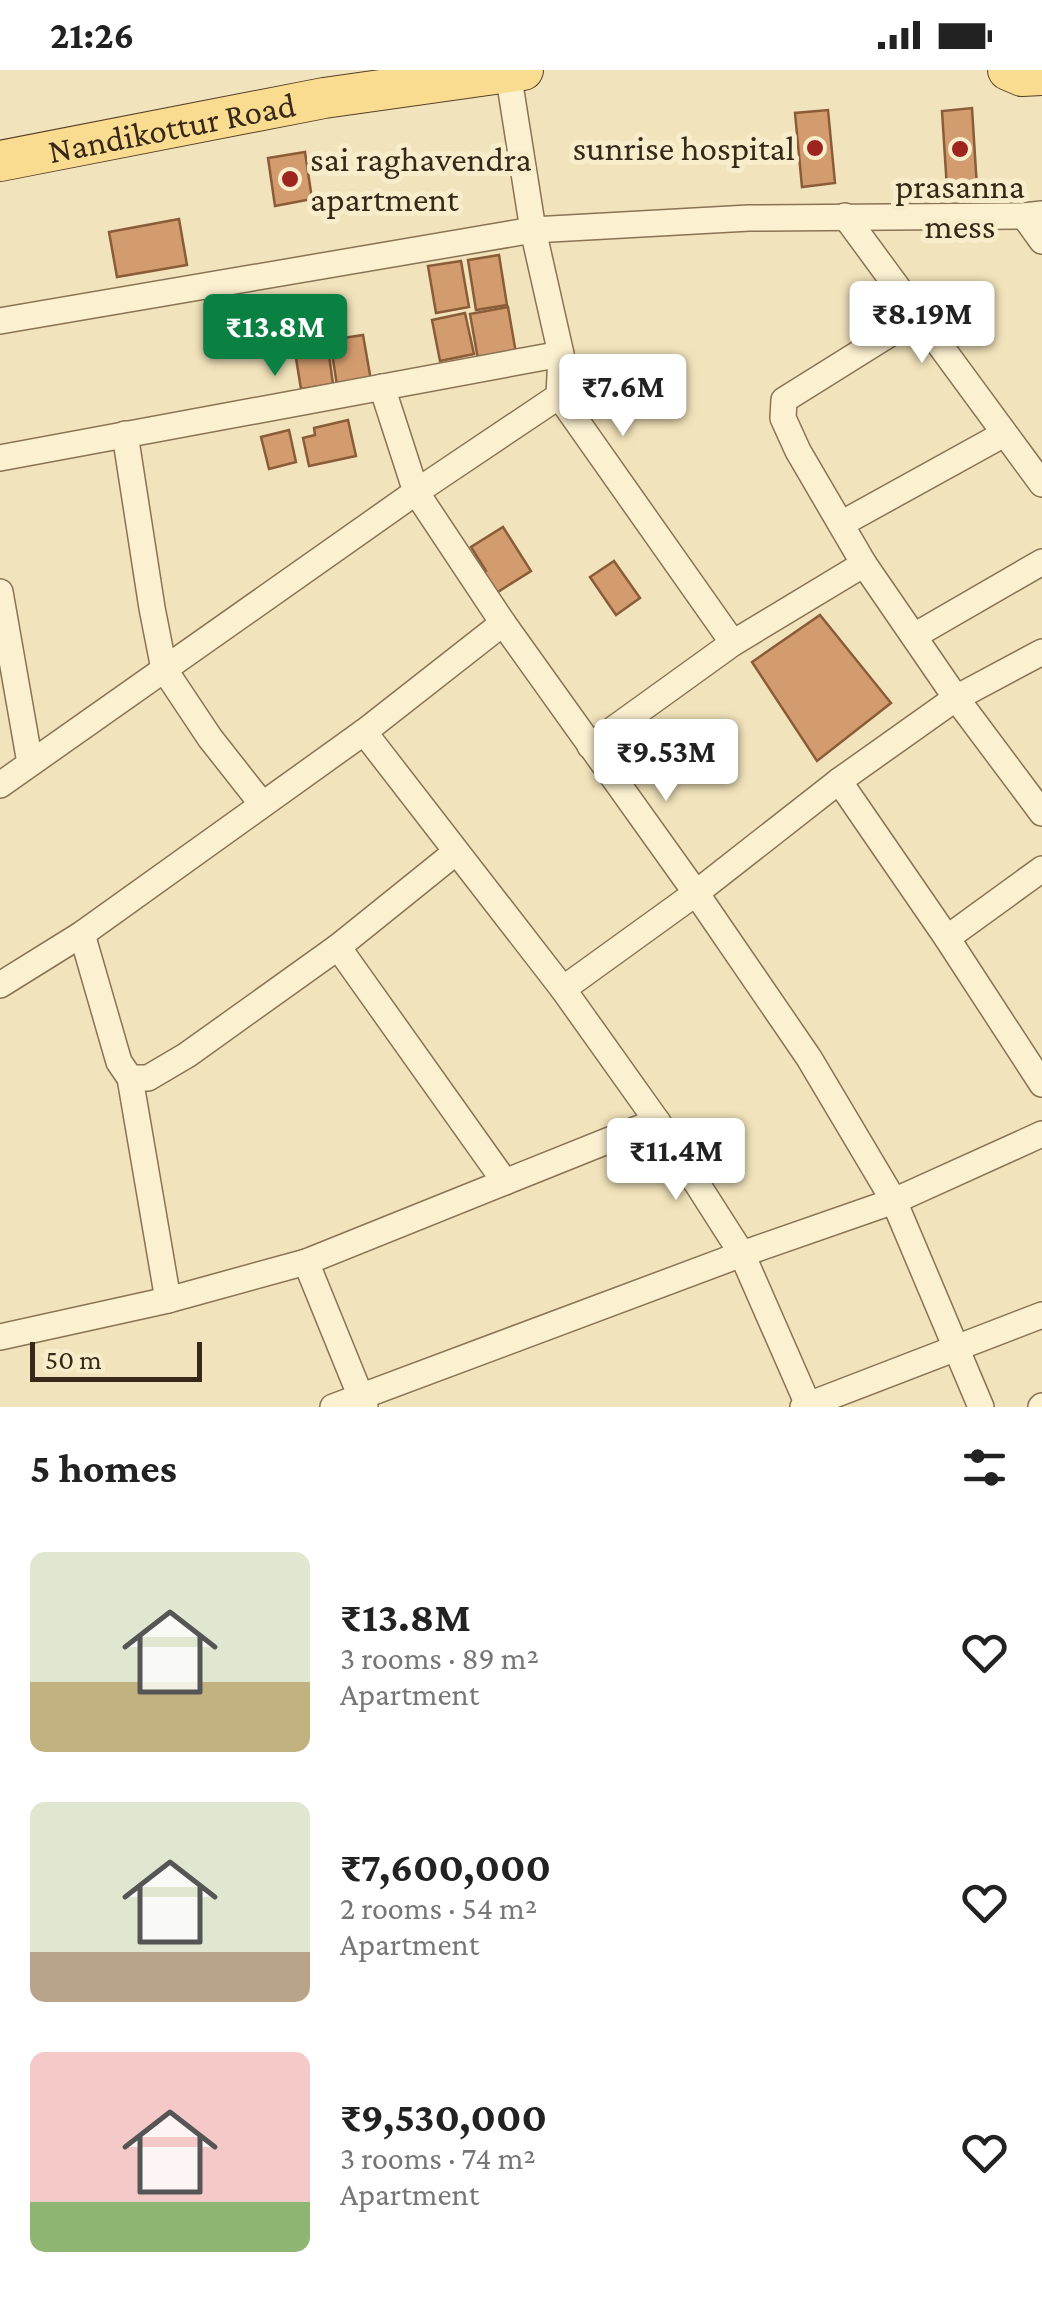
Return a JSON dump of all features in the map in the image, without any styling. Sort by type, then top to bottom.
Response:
[{"type":"main road","points":[[1008,70],[1022,76],[1042,75]]},
{"type":"main road","name":"Nandikottur Road","points":[[0,161],[324,98],[516,71]]},
{"type":"street","points":[[516,71],[534,230],[561,354],[559,396],[733,643]]},
{"type":"street","points":[[0,322],[534,230],[748,218],[1033,215],[1042,241]]},
{"type":"street","points":[[846,216],[1042,484]]},
{"type":"street","points":[[920,315],[784,400],[783,418],[864,564],[956,698],[1042,813]]},
{"type":"street","points":[[0,458],[561,354]]},
{"type":"street","points":[[382,387],[416,492],[503,623],[809,1058],[894,1200],[980,1407]]},
{"type":"street","points":[[0,784],[559,396]]},
{"type":"street","points":[[126,434],[164,669],[210,738],[262,804]]},
{"type":"street","points":[[841,524],[1004,434]]},
{"type":"street","points":[[914,636],[1042,562]]},
{"type":"street","points":[[590,746],[733,643],[864,564]]},
{"type":"street","points":[[0,592],[30,763]]},
{"type":"street","points":[[0,984],[82,934],[364,732],[503,623]]},
{"type":"street","points":[[563,988],[956,698],[1042,652]]},
{"type":"street","points":[[364,732],[563,988],[656,1120],[742,1254],[807,1406],[1042,1315]]},
{"type":"street","points":[[839,781],[1042,1084]]},
{"type":"street","points":[[130,1078],[148,1078],[188,1056],[338,947],[456,852]]},
{"type":"street","points":[[947,938],[1042,869]]},
{"type":"street","points":[[82,934],[119,1062],[130,1078],[168,1300]]},
{"type":"street","points":[[338,947],[505,1182]]},
{"type":"street","points":[[0,1337],[168,1300],[306,1262],[656,1120]]},
{"type":"street","points":[[333,1407],[362,1403],[742,1254],[894,1200],[1042,1134]]},
{"type":"street","points":[[306,1262],[362,1403]]},
{"type":"building","name":"prasanna mess","points":[[972,108],[977,188],[947,189],[942,111]]},
{"type":"building","name":"sunrise hospital","points":[[828,110],[835,183],[802,187],[795,113]]},
{"type":"building","name":"sai raghavendra apartment","points":[[305,152],[312,199],[275,206],[268,158]]},
{"type":"building","points":[[179,219],[187,265],[117,277],[109,232]]},
{"type":"building","points":[[499,255],[507,305],[476,310],[468,260]]},
{"type":"building","points":[[461,261],[469,307],[436,313],[428,266]]},
{"type":"building","points":[[508,307],[517,359],[479,365],[470,314]]},
{"type":"building","points":[[465,313],[474,354],[440,361],[432,320]]},
{"type":"building","points":[[363,335],[372,386],[338,392],[330,340]]},
{"type":"building","points":[[327,341],[333,384],[301,389],[294,346]]},
{"type":"building","points":[[348,420],[356,456],[309,466],[303,438],[315,435],[314,428]]},
{"type":"building","points":[[289,430],[296,462],[269,469],[261,437]]},
{"type":"building","points":[[503,527],[531,571],[490,597],[477,577],[486,571],[471,547]]},
{"type":"building","points":[[614,561],[640,598],[616,615],[590,577]]},
{"type":"building","points":[[820,615],[891,703],[817,761],[752,662]]},
{"type":"place","name":"sunrise hospital","points":[[815,148]]},
{"type":"place","name":"prasanna mess","points":[[960,149]]},
{"type":"place","name":"sai raghavendra apartment","points":[[290,179]]}]
